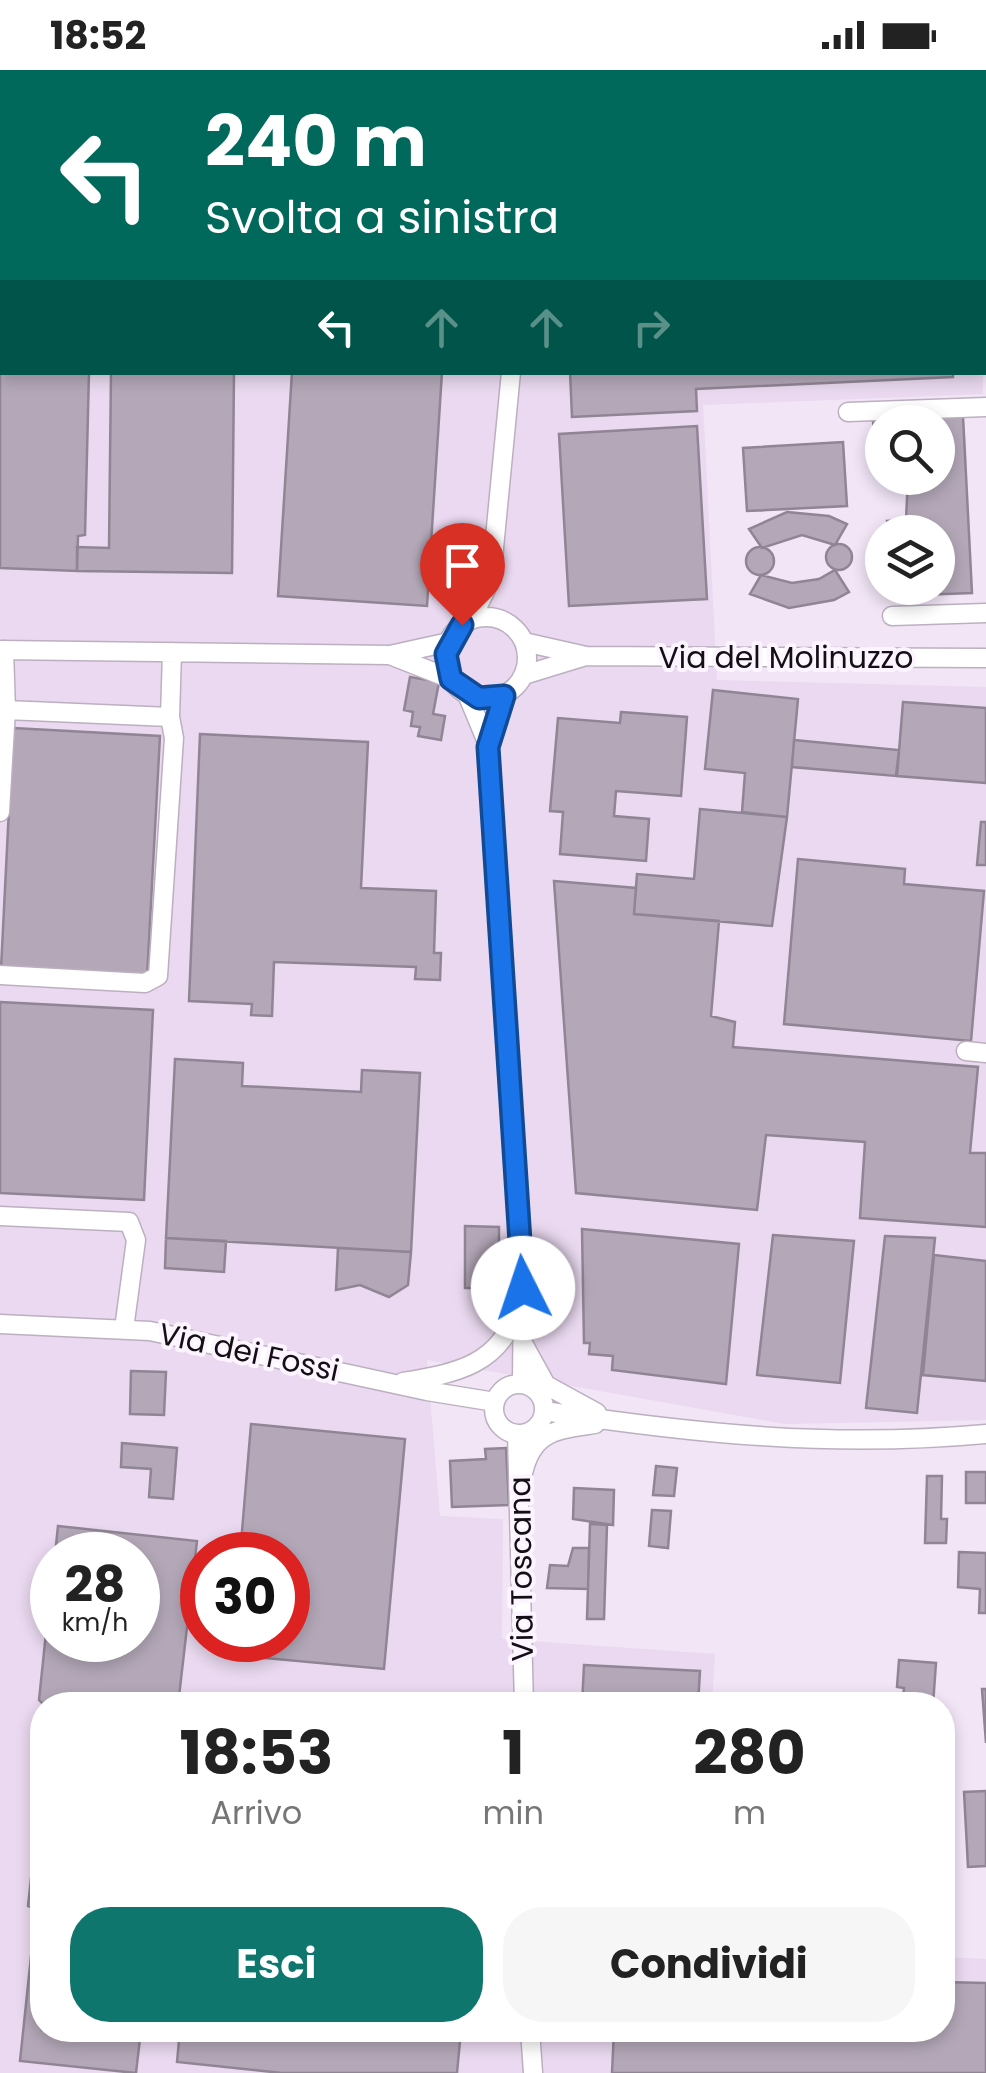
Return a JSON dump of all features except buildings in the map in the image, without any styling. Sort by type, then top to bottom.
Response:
[{"type":"street","points":[[0,812],[6,710],[2,650],[390,655],[449,642],[471,620],[490,578],[510,375]]},
{"type":"street","points":[[848,412],[986,406]]},
{"type":"street","points":[[488,747],[504,696],[524,675],[524,642],[506,622],[490,578]]},
{"type":"street","points":[[892,616],[986,612]]},
{"type":"street","points":[[471,620],[506,622]]},
{"type":"street","points":[[449,642],[446,667],[451,679]]},
{"type":"street","name":"Via del Molinuzzo","points":[[524,642],[586,656],[986,658]]},
{"type":"street","points":[[0,975],[145,983],[158,976],[174,738],[170,717],[172,652]]},
{"type":"street","points":[[390,655],[451,679],[467,694],[488,747],[523,1288],[522,1383]]},
{"type":"street","name":"Via del Molinuzzo","points":[[524,675],[586,656]]},
{"type":"street","points":[[467,694],[492,699],[504,696]]},
{"type":"street","points":[[6,710],[170,717]]},
{"type":"street","points":[[966,1051],[986,1053]]},
{"type":"street","points":[[0,1216],[129,1222],[136,1240],[124,1329]]},
{"type":"street","points":[[395,1384],[472,1368],[495,1351],[512,1329],[523,1288]]},
{"type":"street","name":"Via dei Fossi","points":[[0,1324],[150,1330],[494,1402]]},
{"type":"street","points":[[524,1344],[546,1385],[616,1422]]},
{"type":"street","points":[[522,1383],[541,1396],[544,1410],[532,1430],[517,1434],[498,1423],[494,1402],[502,1390],[522,1383]]},
{"type":"street","points":[[544,1410],[786,1441],[942,1440],[986,1434]]},
{"type":"street","points":[[520,1484],[535,1443],[550,1429],[616,1422]]},
{"type":"street","name":"Via Toscana","points":[[517,1434],[524,1692]]},
{"type":"street","points":[[530,2042],[533,2073]]},
{"type":"street","points":[[523,2073],[530,2050]]},
{"type":"shaded area","points":[[0,375],[983,375],[983,394],[703,405],[717,680],[986,687],[986,1420],[785,1424],[427,1360],[440,1516],[503,1519],[502,1639],[715,1654],[713,1692],[30,1692],[30,2042],[955,2042],[955,1958],[986,1959],[986,2073],[0,2073]]},
{"type":"route","points":[[462,625],[454,632],[446,654],[451,679],[458,688],[479,698],[504,696],[488,747],[523,1288]]}]
